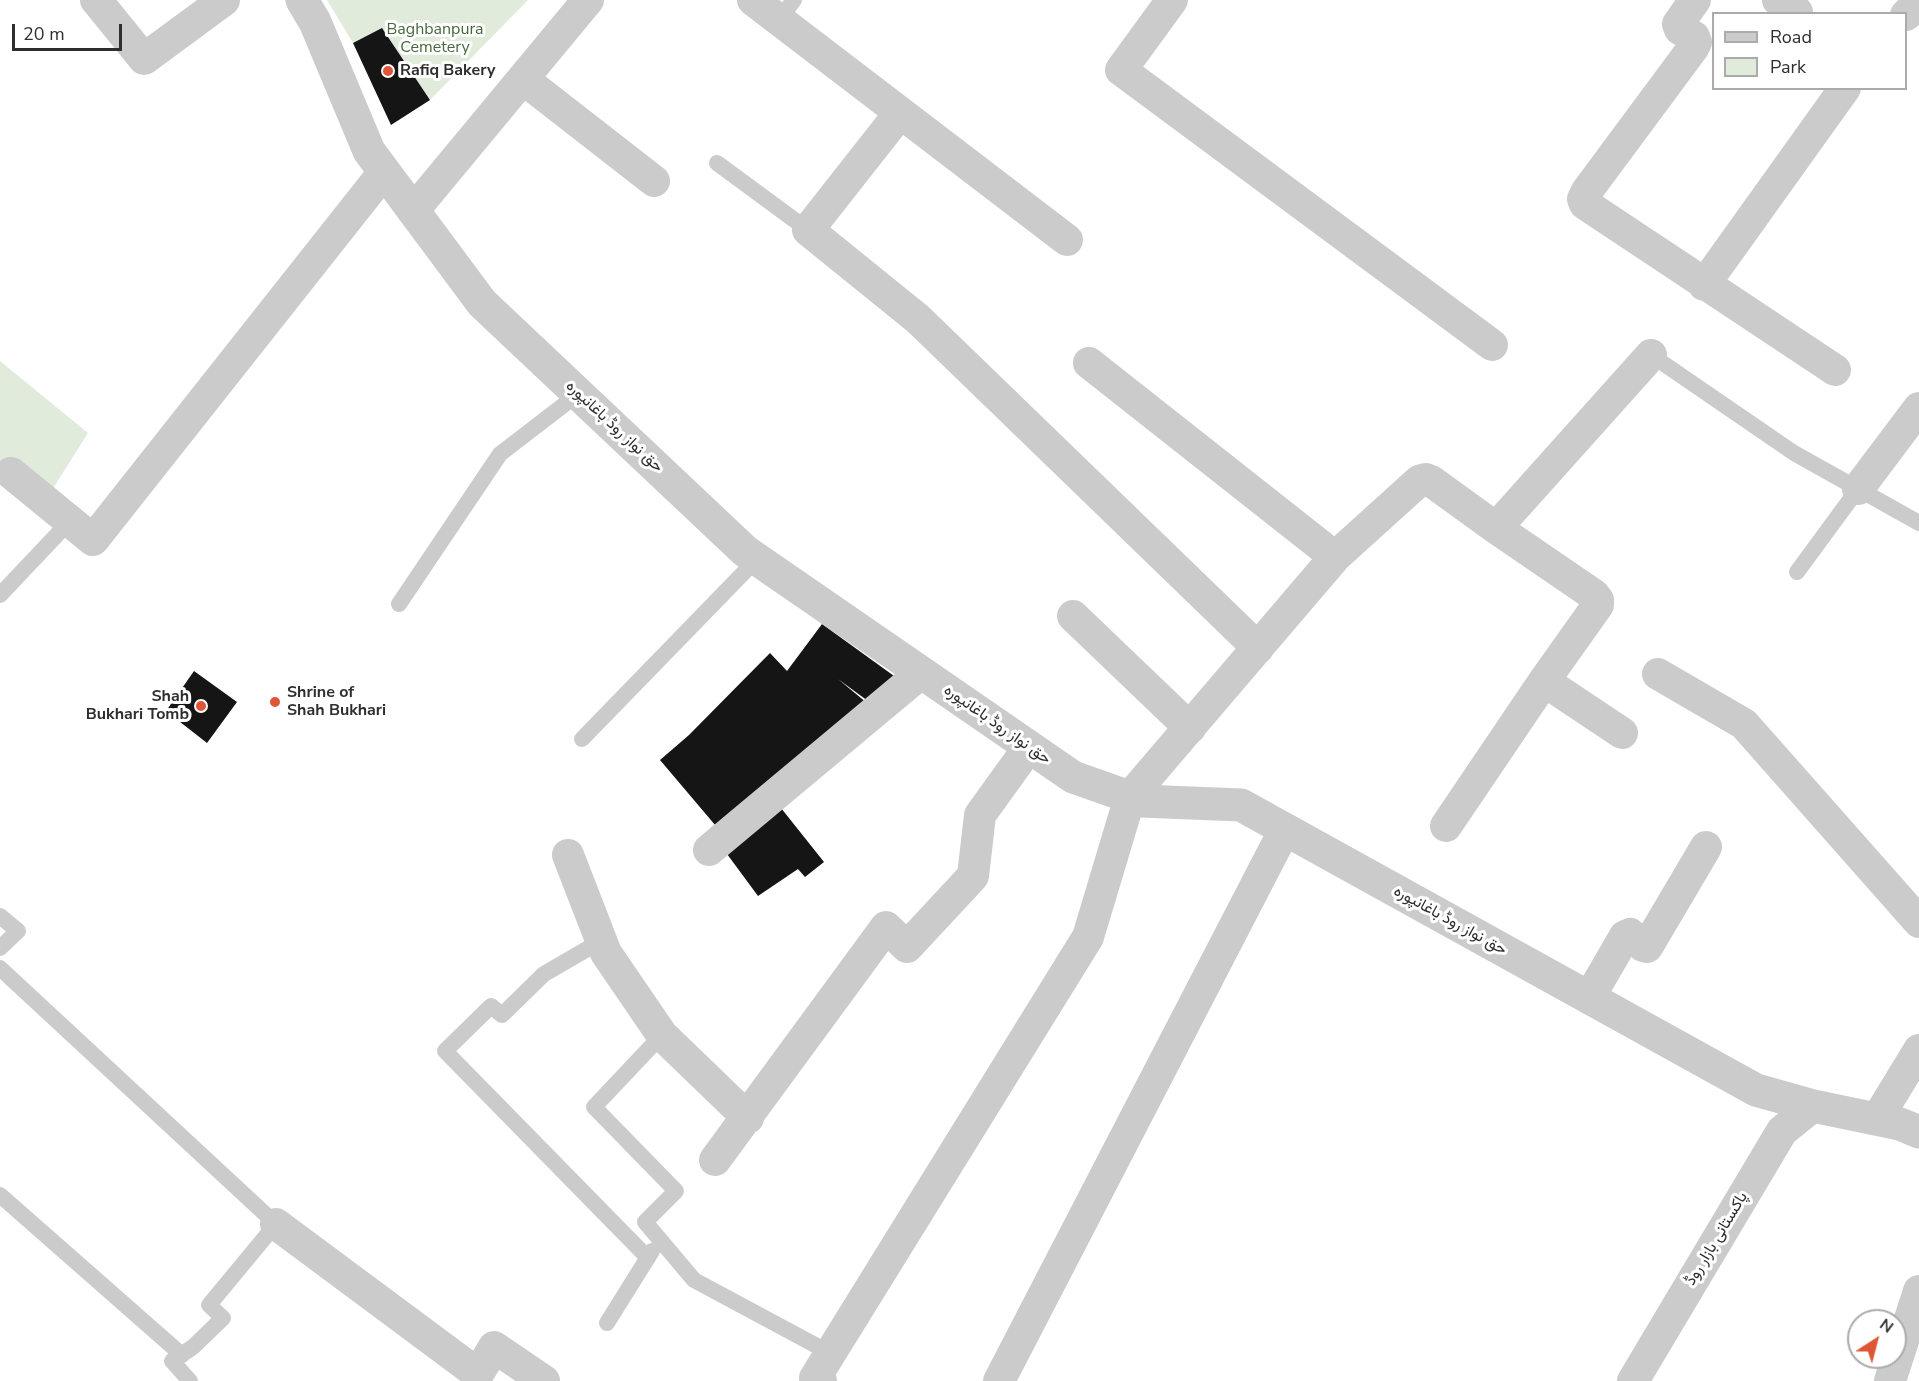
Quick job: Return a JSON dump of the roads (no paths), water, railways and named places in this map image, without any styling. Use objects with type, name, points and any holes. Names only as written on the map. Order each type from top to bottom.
[{"type":"street","points":[[96,0],[144,59],[212,3]]},
{"type":"street","name":"حق نواز روڈ باغانپورہ","points":[[302,0],[315,22],[369,151],[482,303],[745,551],[1073,777],[1141,801],[1241,805],[1756,1090],[1814,1107],[1900,1124],[1919,1132]]},
{"type":"street","points":[[413,212],[588,0]]},
{"type":"street","points":[[753,0],[786,10],[900,113],[1067,240]]},
{"type":"street","points":[[1172,0],[1121,70],[1492,345]]},
{"type":"street","points":[[1695,0],[1678,24],[1680,29],[1694,37],[1696,42],[1693,48],[1582,199],[1585,204],[1704,285],[1835,370]]},
{"type":"street","points":[[1907,13],[1919,2]]},
{"type":"street","points":[[523,79],[654,181]]},
{"type":"street","points":[[1704,285],[1844,90]]},
{"type":"street","points":[[900,113],[808,230],[918,319],[1258,648]]},
{"type":"street","points":[[11,473],[93,540],[384,172]]},
{"type":"street","points":[[1496,528],[1651,355]]},
{"type":"street","points":[[1089,363],[1335,557]]},
{"type":"street","points":[[1858,489],[1919,408]]},
{"type":"street","points":[[825,1367],[1088,937],[1131,797],[1335,557],[1419,481],[1426,479],[1598,600],[1598,605],[1446,826]]},
{"type":"street","points":[[1073,616],[1190,728]]},
{"type":"street","points":[[709,850],[921,673]]},
{"type":"street","points":[[1658,674],[1744,724],[1919,922]]},
{"type":"street","points":[[1544,681],[1622,733]]},
{"type":"street","points":[[716,1160],[886,927],[907,947],[973,876],[980,815],[1029,747]]},
{"type":"street","points":[[999,1381],[1285,829]]},
{"type":"street","points":[[1589,998],[1625,936],[1630,934],[1643,946],[1647,946],[1706,847]]},
{"type":"street","points":[[568,855],[606,953],[662,1035],[748,1118]]},
{"type":"street","points":[[1877,1119],[1919,1050]]},
{"type":"street","name":"پاکستانی بازار روڈ","points":[[1633,1381],[1782,1131],[1814,1107]]},
{"type":"street","points":[[276,1224],[478,1374],[494,1347],[544,1381]]},
{"type":"street","points":[[1890,1381],[1919,1291]]},
{"type":"lane","points":[[717,163],[808,230]]},
{"type":"lane","points":[[1651,355],[1794,453],[1919,523]]},
{"type":"lane","points":[[399,604],[500,454],[578,394]]},
{"type":"lane","points":[[1797,572],[1858,489]]},
{"type":"lane","points":[[0,595],[70,521]]},
{"type":"lane","points":[[582,739],[757,559]]},
{"type":"lane","points":[[0,916],[18,931],[0,948]]},
{"type":"lane","points":[[601,941],[544,974],[502,1015],[491,1006],[445,1051],[648,1258]]},
{"type":"lane","points":[[0,968],[276,1224],[209,1305],[223,1318],[172,1361],[190,1381]]},
{"type":"lane","points":[[662,1035],[594,1107],[676,1191],[645,1222],[694,1280],[825,1367]]},
{"type":"lane","points":[[0,1195],[182,1354]]},
{"type":"lane","points":[[607,1323],[659,1240]]},
{"type":"place","name":"Rafiq Bakery","points":[[388,71]]},
{"type":"place","name":"Shrine of Shah Bukhari","points":[[275,702]]},
{"type":"place","name":"Shah Bukhari Tomb","points":[[201,706]]},
{"type":"park label","name":"Baghbanpura Cemetery","points":[[435,39]]}]
